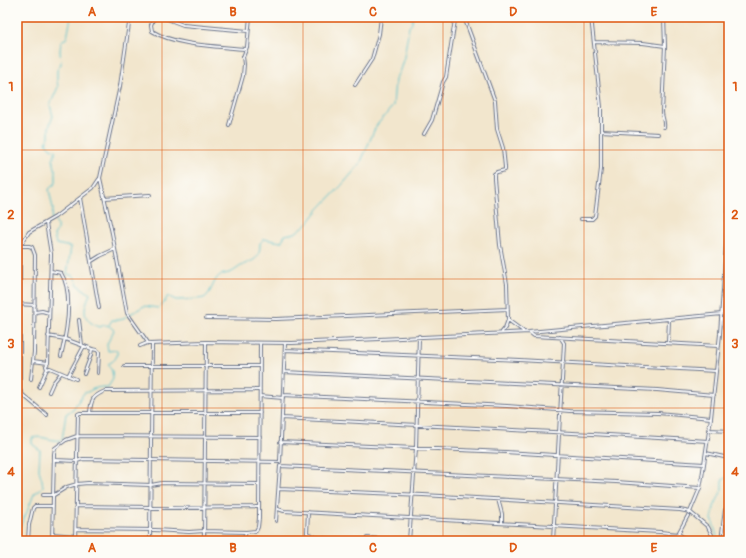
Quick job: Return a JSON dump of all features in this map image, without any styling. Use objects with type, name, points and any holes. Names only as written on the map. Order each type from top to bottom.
[{"type":"street","points":[[47,415],[29,401],[21,392],[18,304],[20,246],[29,232],[50,221],[93,188],[100,178],[120,86],[130,17]]},
{"type":"street","points":[[154,17],[151,25],[152,31],[166,38],[203,44],[247,47]]},
{"type":"street","points":[[162,17],[183,25],[248,31]]},
{"type":"street","points":[[229,125],[243,76],[243,57],[247,47],[250,17]]},
{"type":"street","points":[[355,85],[372,59],[380,34],[380,17]]},
{"type":"street","points":[[424,134],[432,120],[443,82],[446,77],[455,20],[457,17]]},
{"type":"street","points":[[464,17],[495,101],[497,129],[503,148],[506,167],[503,172],[497,172],[494,174],[500,245],[508,309],[508,320],[501,333]]},
{"type":"street","points":[[581,219],[592,219],[595,216],[601,169],[601,108],[591,17]]},
{"type":"street","points":[[664,17],[665,46],[662,112],[662,117],[665,122],[664,127]]},
{"type":"street","points":[[594,42],[643,43],[665,46]]},
{"type":"street","points":[[601,131],[658,134]]},
{"type":"street","points":[[100,178],[127,313],[147,343]]},
{"type":"street","points":[[104,198],[150,195]]},
{"type":"street","points":[[80,198],[99,308]]},
{"type":"street","points":[[674,541],[690,512],[700,488],[710,430],[722,314],[729,202]]},
{"type":"street","points":[[39,387],[48,363],[51,254],[46,223]]},
{"type":"street","points":[[17,246],[32,247],[35,255],[35,312],[31,379]]},
{"type":"street","points":[[92,261],[115,249]]},
{"type":"street","points":[[51,271],[61,273],[67,292],[67,327],[61,356]]},
{"type":"street","points":[[18,304],[35,305]]},
{"type":"street","points":[[206,318],[276,319],[508,309]]},
{"type":"street","points":[[35,312],[42,311],[50,313]]},
{"type":"street","points":[[140,346],[147,343],[285,343],[529,332],[722,314]]},
{"type":"street","points":[[68,376],[83,345],[79,320]]},
{"type":"street","points":[[508,320],[525,332]]},
{"type":"street","points":[[668,343],[670,320]]},
{"type":"street","points":[[529,332],[534,336],[719,346]]},
{"type":"street","points":[[48,336],[65,339],[100,352],[98,373]]},
{"type":"street","points":[[367,538],[410,541],[410,518],[416,448],[416,402],[419,336]]},
{"type":"street","points":[[560,337],[564,343]]},
{"type":"street","points":[[553,541],[564,343],[568,338]]},
{"type":"street","points":[[204,541],[206,342]]},
{"type":"street","points":[[76,529],[189,532],[256,531],[258,527],[260,437],[260,342]]},
{"type":"street","points":[[276,521],[278,509],[285,343]]},
{"type":"street","points":[[150,541],[152,344]]},
{"type":"street","points":[[84,374],[92,349]]},
{"type":"street","points":[[285,350],[563,362],[716,371]]},
{"type":"street","points":[[33,361],[48,363]]},
{"type":"street","points":[[124,366],[260,366]]},
{"type":"street","points":[[47,369],[50,368],[76,379]]},
{"type":"street","points":[[284,372],[714,394]]},
{"type":"street","points":[[49,392],[61,373]]},
{"type":"street","points":[[90,413],[93,398],[105,390],[260,390]]},
{"type":"street","points":[[260,396],[658,413],[711,418]]},
{"type":"street","points":[[75,541],[78,414],[260,413]]},
{"type":"street","points":[[282,418],[708,441]]},
{"type":"street","points":[[710,430],[729,431]]},
{"type":"street","points":[[52,541],[55,448],[66,440],[77,436],[260,437]]},
{"type":"street","points":[[280,442],[704,464]]},
{"type":"street","points":[[706,452],[724,457]]},
{"type":"street","points":[[55,460],[77,462],[83,459],[280,462]]},
{"type":"street","points":[[280,466],[616,482],[700,488]]},
{"type":"street","points":[[43,495],[54,495],[67,487],[88,483],[151,485],[162,483],[259,484]]},
{"type":"street","points":[[279,485],[286,490]]},
{"type":"street","points":[[279,489],[498,499],[680,510],[690,512],[708,527],[712,535]]},
{"type":"street","points":[[498,499],[502,514],[502,523]]},
{"type":"street","points":[[28,541],[29,525],[35,506],[53,506]]},
{"type":"street","points":[[76,506],[151,508],[258,507]]},
{"type":"street","points":[[721,541],[725,510],[726,507],[729,507]]},
{"type":"street","points":[[278,509],[678,534],[688,541]]},
{"type":"street","points":[[308,512],[307,533],[318,538],[327,539]]},
{"type":"street","points":[[243,541],[246,532]]},
{"type":"street","points":[[52,534],[76,536]]},
{"type":"waterway","points":[[17,532],[34,494],[43,487],[39,470],[40,450],[32,444],[32,438],[40,437],[62,440],[66,414],[73,409],[84,393],[93,389],[108,387],[113,379],[112,371],[108,364],[112,362],[117,355],[117,350],[108,351],[107,344],[114,330],[104,325],[100,327],[89,321],[85,314],[85,309],[90,294],[78,285],[74,276],[67,274],[71,247],[56,244],[54,235],[57,231],[57,226],[56,222],[52,219],[53,209],[49,189],[56,183],[56,172],[53,160],[56,150],[50,148],[46,142],[49,137],[49,127],[53,116],[50,105],[58,87],[57,70],[61,64],[61,41],[67,38],[71,17]]},
{"type":"waterway","points":[[109,325],[112,320],[120,320],[144,306],[158,308],[164,303],[168,296],[176,300],[204,298],[207,296],[220,275],[231,272],[256,258],[259,253],[260,243],[264,239],[281,242],[285,235],[295,233],[308,223],[360,164],[376,126],[393,106],[395,80],[404,57],[409,27],[412,23],[413,17]]},
{"type":"waterway","points":[[716,541],[717,537],[712,519],[714,507],[722,490],[722,480],[729,476]]}]
